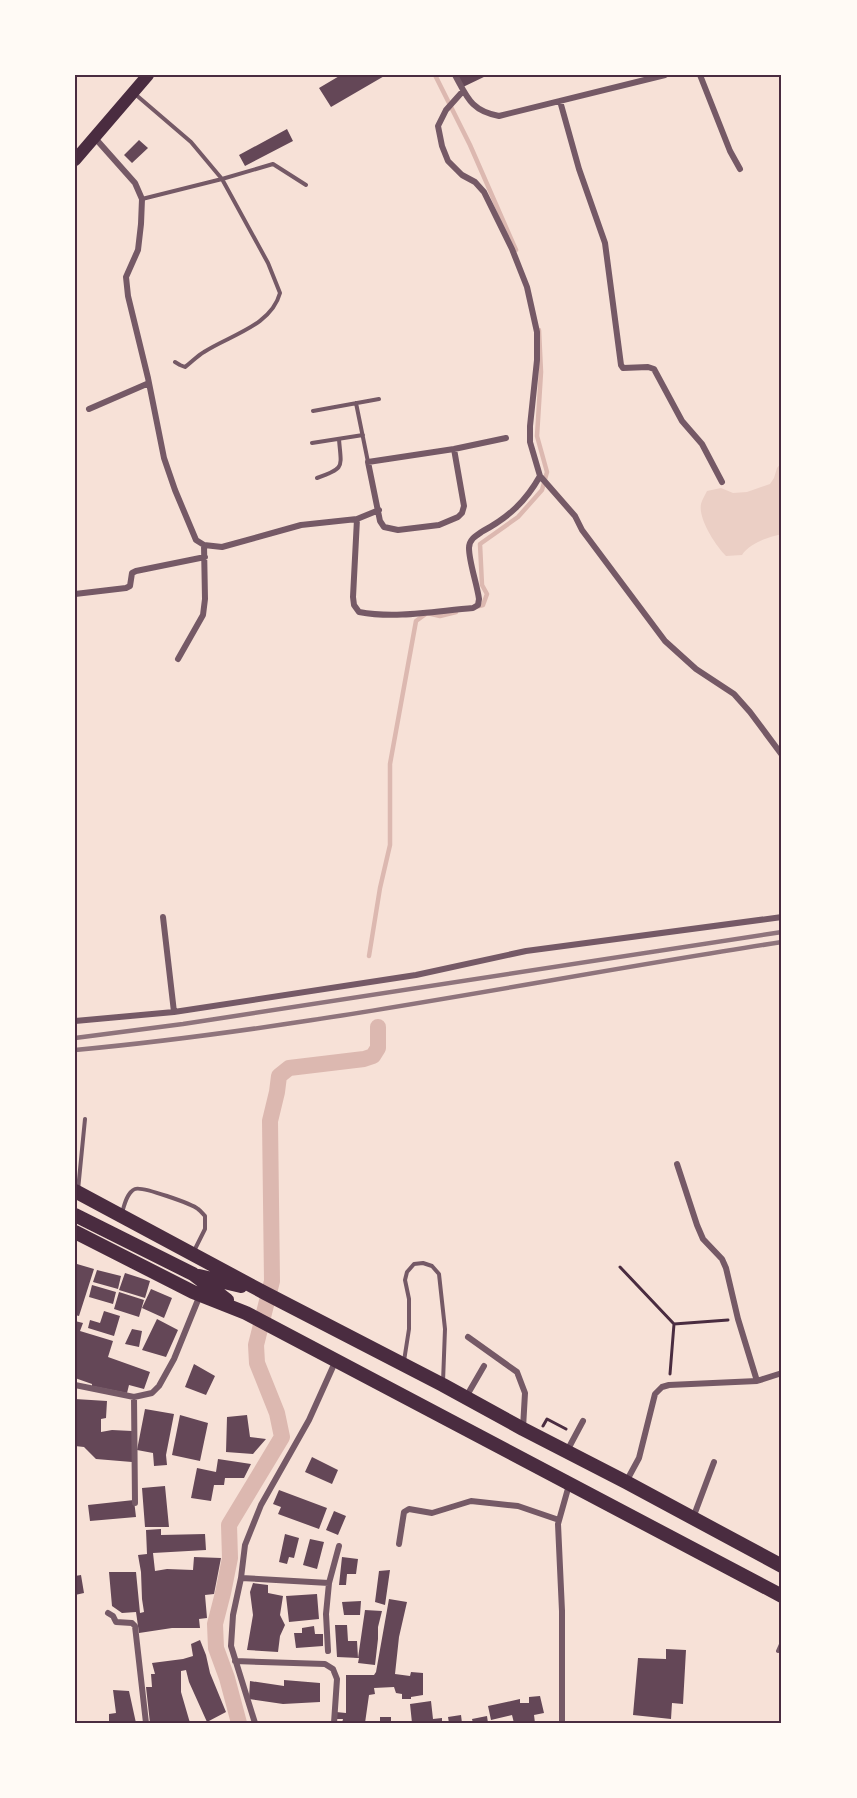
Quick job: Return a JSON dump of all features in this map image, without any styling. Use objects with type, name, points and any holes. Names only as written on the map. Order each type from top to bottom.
[{"type":"highway","points":[[77,1192],[780,1565],[767,1588]]},
{"type":"highway","points":[[75,1215],[193,1274],[249,1315]]},
{"type":"highway","points":[[75,1232],[200,1294],[249,1315],[782,1596]]},
{"type":"highway","points":[[193,1274],[263,1292]]},
{"type":"main road","points":[[75,160],[148,75]]},
{"type":"street","points":[[455,75],[473,106],[486,114],[499,116],[665,75]]},
{"type":"street","points":[[700,75],[730,151],[740,169]]},
{"type":"street","points":[[464,90],[446,110],[438,126],[448,161],[484,192],[512,249],[527,287],[537,332],[530,442],[541,478],[575,516],[582,530],[665,642],[696,669],[734,694],[782,755]]},
{"type":"street","points":[[560,101],[579,170],[605,243],[621,365],[623,368],[648,367],[654,369],[682,421],[702,444],[722,482]]},
{"type":"street","points":[[94,137],[135,183],[142,199],[138,250],[126,277],[128,296],[164,458],[174,490],[196,540],[204,545],[222,547],[301,525],[357,519],[379,510]]},
{"type":"street","points":[[88,409],[149,383]]},
{"type":"street","points":[[454,449],[464,506],[462,513],[439,525],[398,530],[384,527],[380,521],[368,462],[454,449],[506,438]]},
{"type":"street","points":[[357,519],[353,597],[354,605],[359,612],[395,614],[473,608],[478,605],[479,599],[470,555],[470,542],[516,508],[541,478]]},
{"type":"street","points":[[178,659],[203,615],[206,599],[204,545]]},
{"type":"street","points":[[75,594],[126,588],[131,583],[132,573],[136,571],[205,557]]},
{"type":"street","points":[[163,917],[174,1012]]},
{"type":"street","points":[[75,1021],[174,1012],[416,975],[526,951],[782,917]]},
{"type":"street","points":[[677,1164],[703,1239],[722,1259],[726,1268],[738,1319],[757,1381]]},
{"type":"street","points":[[75,1385],[134,1397],[152,1393],[159,1386],[174,1359],[200,1294]]},
{"type":"street","points":[[468,1337],[517,1372],[525,1393],[523,1429]]},
{"type":"street","points":[[255,1723],[231,1646],[233,1615],[245,1545],[261,1505],[309,1420],[336,1360]]},
{"type":"street","points":[[466,1398],[484,1366]]},
{"type":"street","points":[[626,1482],[639,1458],[655,1394],[662,1387],[757,1381],[782,1373]]},
{"type":"street","points":[[134,1397],[135,1503]]},
{"type":"street","points":[[567,1451],[583,1421]]},
{"type":"street","points":[[693,1518],[714,1462]]},
{"type":"street","points":[[562,1723],[559,1520],[570,1484]]},
{"type":"street","points":[[399,1544],[404,1512],[409,1509],[432,1513],[471,1501],[518,1506],[559,1520]]},
{"type":"street","points":[[328,1651],[326,1614],[329,1583],[339,1546]]},
{"type":"street","points":[[241,1578],[329,1583]]},
{"type":"street","points":[[108,1613],[116,1622],[132,1623],[135,1626],[146,1723]]},
{"type":"street","points":[[235,1661],[325,1664],[333,1669],[337,1679],[334,1723]]},
{"type":"lane","points":[[133,92],[191,142],[222,179],[268,263],[280,293],[269,313],[251,327],[202,352],[185,367],[175,362]]},
{"type":"lane","points":[[142,199],[273,164],[306,185]]},
{"type":"lane","points":[[314,411],[379,399]]},
{"type":"lane","points":[[356,403],[368,462]]},
{"type":"lane","points":[[312,444],[363,435]]},
{"type":"lane","points":[[317,478],[339,469],[341,464],[339,439]]},
{"type":"lane","points":[[77,1192],[85,1119]]},
{"type":"lane","points":[[122,1215],[132,1190],[137,1188],[147,1189],[198,1209],[205,1216],[205,1229],[192,1254]]},
{"type":"lane","points":[[403,1365],[409,1329],[409,1299],[405,1280],[407,1272],[414,1264],[423,1263],[432,1266],[439,1274],[446,1329],[442,1385]]},
{"type":"lane","points":[[778,1651],[782,1642]]},
{"type":"path","points":[[620,1267],[674,1324],[669,1385]]},
{"type":"path","points":[[674,1324],[738,1319]]},
{"type":"shaded area","points":[[782,462],[782,534],[754,544],[742,555],[726,556],[717,546],[702,517],[701,504],[707,491],[721,488],[733,493],[747,492],[770,484]]},
{"type":"building","points":[[341,75],[386,75],[331,107],[319,88]]},
{"type":"building","points":[[457,75],[488,75],[463,87]]},
{"type":"building","points":[[287,129],[293,141],[245,166],[239,155]]},
{"type":"building","points":[[139,140],[148,148],[132,163],[124,155]]},
{"type":"building","points":[[77,1264],[94,1269],[79,1316],[75,1315],[75,1268]]},
{"type":"building","points":[[97,1270],[121,1276],[118,1289],[93,1282]]},
{"type":"building","points":[[125,1273],[150,1281],[145,1298],[119,1290]]},
{"type":"building","points":[[92,1285],[116,1292],[113,1304],[89,1297]]},
{"type":"building","points":[[151,1289],[172,1298],[164,1318],[142,1308]]},
{"type":"building","points":[[119,1292],[144,1300],[139,1317],[114,1309]]},
{"type":"building","points":[[104,1311],[120,1316],[114,1336],[88,1328],[90,1320],[100,1323]]},
{"type":"building","points":[[157,1319],[178,1330],[166,1357],[142,1350]]},
{"type":"building","points":[[75,1321],[83,1323],[80,1331],[113,1341],[108,1357],[150,1372],[144,1389],[129,1385],[127,1393],[92,1386],[92,1384],[75,1378]]},
{"type":"building","points":[[132,1329],[142,1331],[139,1347],[125,1344]]},
{"type":"building","points":[[194,1364],[215,1376],[206,1395],[185,1387]]},
{"type":"building","points":[[75,1399],[107,1401],[106,1418],[101,1419],[101,1432],[132,1431],[132,1462],[96,1459],[84,1447],[75,1446]]},
{"type":"building","points":[[145,1409],[174,1414],[166,1455],[167,1465],[154,1466],[153,1453],[137,1450]]},
{"type":"building","points":[[180,1415],[208,1423],[200,1461],[172,1455]]},
{"type":"building","points":[[247,1415],[250,1437],[266,1439],[253,1454],[226,1452],[227,1417]]},
{"type":"building","points":[[312,1457],[338,1470],[332,1484],[305,1472]]},
{"type":"building","points":[[218,1459],[251,1464],[244,1478],[225,1478],[224,1485],[214,1485],[211,1501],[191,1498],[197,1468],[216,1472]]},
{"type":"building","points":[[165,1486],[169,1527],[145,1527],[142,1488]]},
{"type":"building","points":[[279,1490],[327,1508],[319,1529],[278,1514],[281,1507],[273,1504]]},
{"type":"building","points":[[134,1500],[136,1517],[90,1521],[88,1505]]},
{"type":"building","points":[[334,1511],[346,1516],[338,1535],[326,1530]]},
{"type":"building","points":[[161,1529],[161,1535],[205,1534],[206,1550],[153,1553],[155,1571],[193,1570],[194,1557],[221,1558],[214,1594],[205,1595],[207,1618],[199,1619],[200,1628],[172,1628],[139,1633],[136,1612],[122,1613],[112,1606],[109,1572],[136,1572],[140,1613],[144,1612],[138,1555],[147,1554],[146,1530]]},
{"type":"building","points":[[285,1534],[299,1538],[294,1558],[289,1557],[287,1564],[279,1562]]},
{"type":"building","points":[[310,1539],[324,1542],[317,1569],[303,1565]]},
{"type":"building","points":[[342,1557],[358,1559],[356,1574],[347,1574],[346,1585],[339,1585]]},
{"type":"building","points":[[390,1570],[385,1605],[375,1602],[379,1571]]},
{"type":"building","points":[[81,1575],[84,1593],[75,1595],[75,1576]]},
{"type":"building","points":[[253,1583],[268,1585],[268,1593],[283,1596],[280,1615],[285,1625],[280,1636],[278,1652],[247,1650],[253,1615],[250,1592]]},
{"type":"building","points":[[317,1594],[319,1619],[289,1622],[286,1596]]},
{"type":"building","points":[[389,1599],[407,1602],[399,1637],[395,1674],[410,1676],[411,1672],[423,1673],[423,1695],[402,1699],[402,1694],[396,1693],[394,1687],[374,1688],[375,1694],[369,1695],[365,1723],[342,1723],[343,1719],[336,1719],[336,1712],[346,1713],[346,1675],[374,1675],[376,1672]]},
{"type":"building","points":[[361,1601],[360,1615],[344,1615],[342,1602]]},
{"type":"building","points":[[365,1610],[382,1611],[378,1627],[375,1665],[358,1663]]},
{"type":"building","points":[[335,1625],[347,1625],[348,1641],[357,1641],[358,1658],[337,1657]]},
{"type":"building","points":[[314,1626],[315,1634],[323,1634],[323,1646],[296,1648],[294,1633],[302,1633],[302,1628]]},
{"type":"building","points":[[200,1640],[210,1673],[226,1712],[207,1722],[186,1670],[181,1671],[181,1692],[190,1723],[150,1723],[146,1687],[152,1687],[151,1674],[155,1674],[152,1663],[193,1656],[191,1644]]},
{"type":"building","points":[[666,1649],[686,1650],[683,1704],[672,1703],[671,1719],[633,1715],[638,1658],[666,1659]]},
{"type":"building","points":[[284,1680],[320,1683],[320,1702],[283,1704],[249,1699],[250,1681],[284,1686]]},
{"type":"building","points":[[113,1690],[129,1691],[136,1723],[109,1723],[109,1714],[116,1713]]},
{"type":"building","points":[[540,1696],[544,1713],[534,1715],[535,1723],[514,1723],[512,1715],[491,1720],[488,1706],[520,1699],[520,1703],[529,1703],[529,1697]]},
{"type":"building","points":[[431,1701],[433,1719],[442,1718],[442,1723],[412,1723],[410,1704]]},
{"type":"building","points":[[461,1715],[462,1723],[449,1723],[448,1717]]},
{"type":"building","points":[[487,1716],[488,1723],[473,1723],[472,1719]]},
{"type":"building","points":[[380,1717],[391,1717],[391,1723],[380,1723]]},
{"type":"waterway","points":[[435,75],[470,145],[516,250]]},
{"type":"waterway","points":[[475,607],[483,605],[487,594],[482,585],[480,544],[518,517],[542,490],[547,472],[537,436],[541,372],[539,330]]},
{"type":"waterway","points":[[369,956],[380,888],[390,845],[390,764],[416,621],[427,613],[440,616],[456,612]]},
{"type":"waterway","points":[[239,1723],[216,1648],[215,1624],[230,1558],[229,1525],[282,1437],[277,1413],[257,1363],[256,1345],[272,1281],[270,1121],[279,1076],[289,1068],[373,1056],[378,1048],[378,1027]]},
{"type":"railway","points":[[75,1038],[183,1024],[782,932]]},
{"type":"railway","points":[[75,1050],[164,1041],[341,1016],[782,942]]}]
